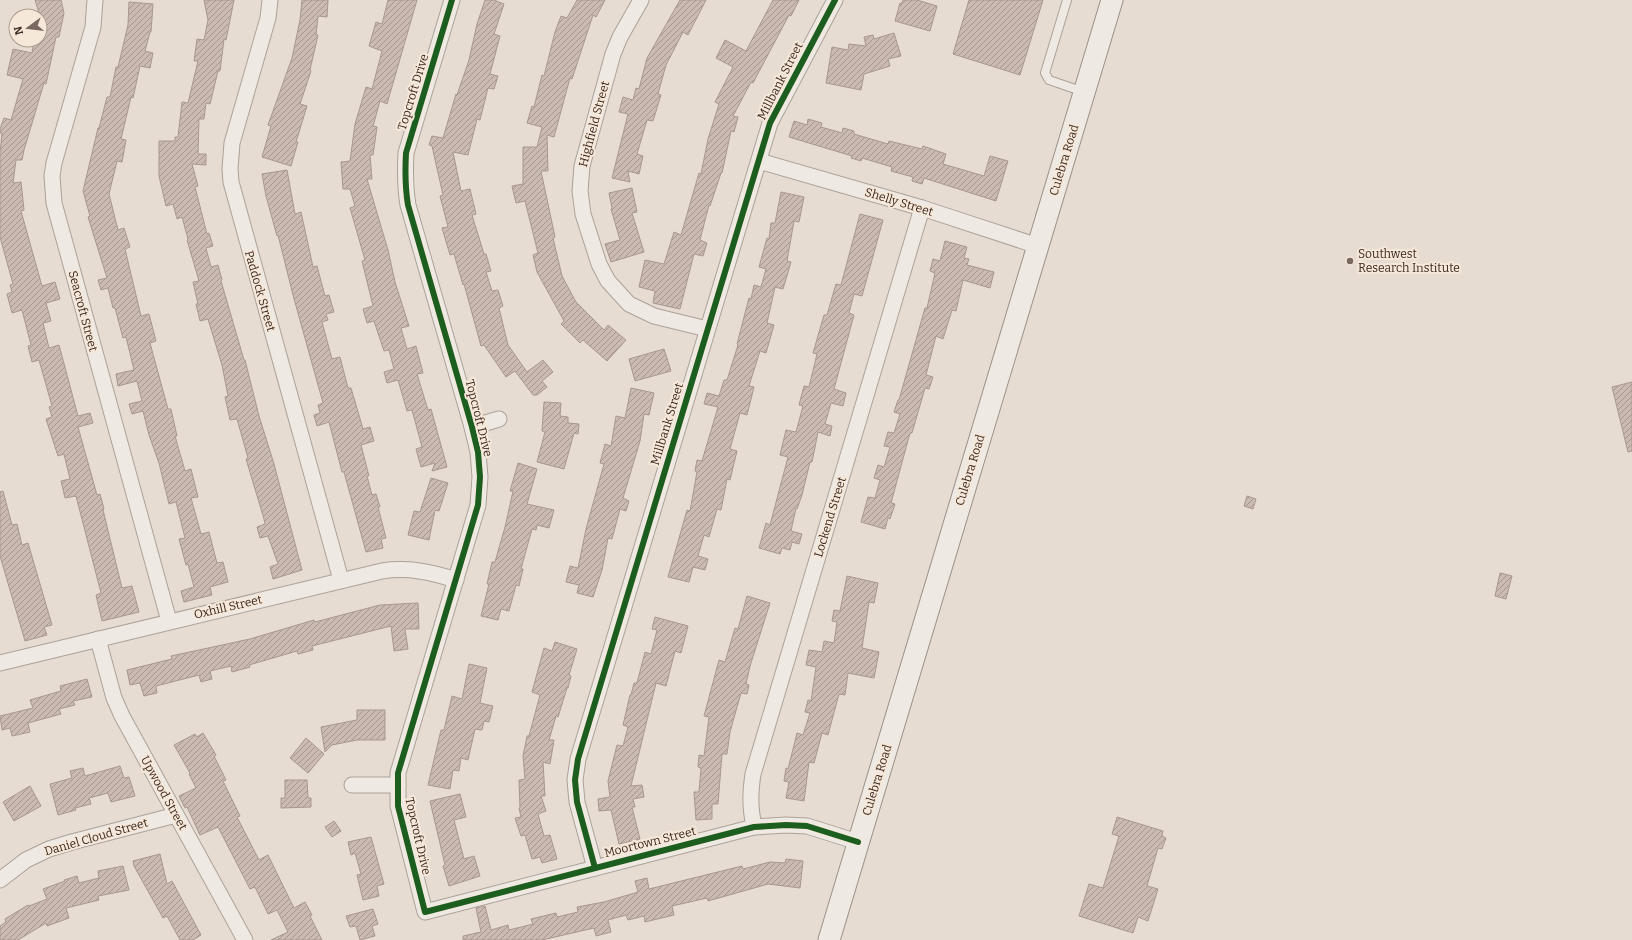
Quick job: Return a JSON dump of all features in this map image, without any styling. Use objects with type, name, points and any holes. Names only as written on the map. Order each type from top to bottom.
[{"type":"main road","name":"Culebra Road","points":[[829,940],[1112,0]]},
{"type":"street","name":"Seacroft Street","points":[[95,0],[93,27],[54,163],[52,176],[54,202],[169,621]]},
{"type":"street","name":"Paddock Street","points":[[270,0],[268,18],[232,143],[230,169],[231,182],[341,580]]},
{"type":"street","name":"Topcroft Drive","points":[[425,912],[398,806],[398,773],[478,505],[480,477],[478,452],[472,428],[408,205],[405,178],[406,153],[452,0]]},
{"type":"street","name":"Highfield Street","points":[[641,0],[620,37],[613,54],[582,166],[580,191],[583,214],[599,264],[608,280],[629,304],[654,316],[707,329]]},
{"type":"street","name":"Millbank Street","points":[[595,868],[577,802],[575,780],[578,759],[707,329],[774,113],[836,0]]},
{"type":"street","name":"Shelly Street","points":[[759,161],[922,208],[1038,246]]},
{"type":"street","name":"Lockend Street","points":[[754,827],[750,808],[753,774],[922,208]]},
{"type":"street","name":"Topcroft Drive","points":[[472,428],[499,419]]},
{"type":"street","name":"Oxhill Street","points":[[0,663],[169,621],[382,571],[410,569],[435,573],[456,580]]},
{"type":"street","name":"Upwood Street","points":[[98,639],[114,698],[122,716],[245,940]]},
{"type":"street","name":"Topcroft Drive","points":[[352,785],[398,785]]},
{"type":"street","name":"Daniel Cloud Street","points":[[0,880],[26,860],[48,849],[176,816]]},
{"type":"street","name":"Moortown Street","points":[[425,912],[754,827],[786,825],[807,826],[858,842]]},
{"type":"lane","points":[[1067,0],[1045,73],[1049,80],[1084,92]]},
{"type":"building","points":[[35,0],[61,0],[64,13],[59,37],[56,37],[46,84],[44,83],[22,160],[16,160],[13,183],[21,182],[24,210],[21,211],[42,286],[55,282],[60,299],[46,303],[51,321],[43,323],[49,348],[59,345],[78,416],[90,413],[93,423],[78,427],[97,495],[100,494],[122,588],[132,586],[139,612],[102,621],[96,595],[101,593],[76,496],[65,498],[61,481],[70,479],[64,454],[58,456],[46,419],[52,417],[49,407],[52,406],[39,360],[32,362],[28,346],[31,345],[22,310],[12,313],[7,294],[12,292],[10,285],[13,284],[0,237],[0,153],[2,133],[0,133],[0,129],[4,118],[11,120],[23,79],[7,75],[13,49],[32,53],[33,48],[48,48],[48,8],[38,8]]},
{"type":"building","points":[[204,0],[234,0],[226,40],[224,39],[220,71],[218,71],[210,104],[206,103],[204,119],[199,119],[198,154],[206,154],[206,165],[192,164],[198,186],[195,187],[207,234],[209,233],[213,246],[206,248],[211,267],[218,265],[221,281],[245,360],[302,570],[273,579],[270,567],[278,564],[268,536],[260,538],[257,527],[265,524],[264,519],[246,459],[248,458],[237,419],[230,420],[225,397],[228,396],[222,365],[208,319],[200,321],[193,282],[199,281],[182,217],[177,219],[173,204],[166,206],[159,176],[159,141],[175,141],[175,137],[178,137],[182,102],[188,103],[198,61],[194,61],[197,39],[204,40],[208,20]]},
{"type":"building","points":[[302,0],[328,0],[327,17],[318,16],[316,35],[318,35],[311,71],[300,104],[307,106],[296,142],[298,142],[291,166],[262,157],[271,126],[268,125],[292,58],[300,20]]},
{"type":"building","points":[[388,0],[417,0],[387,104],[380,101],[373,126],[377,127],[373,155],[370,155],[372,179],[367,179],[388,250],[395,282],[409,326],[401,328],[407,349],[416,346],[423,373],[417,374],[428,410],[431,409],[447,467],[432,471],[435,463],[421,467],[416,449],[422,447],[412,410],[407,411],[398,380],[387,383],[384,372],[394,369],[389,350],[384,351],[374,321],[367,323],[363,309],[373,306],[362,261],[365,260],[350,208],[355,206],[350,189],[343,189],[341,162],[350,161],[355,124],[366,87],[372,89],[382,51],[369,46],[376,22],[382,24]]},
{"type":"building","points":[[485,0],[494,0],[504,4],[494,34],[500,36],[490,74],[498,76],[494,89],[488,88],[480,120],[477,119],[468,155],[453,152],[461,191],[470,189],[476,214],[472,215],[491,271],[486,272],[492,291],[498,290],[503,306],[499,308],[508,345],[527,372],[543,360],[553,372],[542,381],[547,387],[537,395],[533,395],[515,371],[506,377],[484,345],[481,346],[464,284],[463,285],[454,254],[450,255],[442,228],[448,227],[440,196],[443,195],[432,146],[429,145],[432,136],[443,138],[456,94],[457,95],[469,60],[477,24]]},
{"type":"building","points":[[577,0],[605,0],[596,17],[593,15],[572,79],[570,78],[554,137],[547,135],[548,171],[541,171],[555,237],[553,238],[562,276],[576,302],[604,330],[608,325],[626,340],[607,361],[583,340],[580,343],[561,324],[564,321],[537,272],[533,255],[538,253],[525,201],[516,203],[512,186],[523,184],[523,147],[537,147],[542,127],[527,123],[532,106],[534,107],[542,75],[544,76],[555,32],[561,16],[567,18]]},
{"type":"building","points":[[680,0],[706,0],[688,35],[683,32],[666,65],[658,94],[661,95],[653,121],[647,120],[637,154],[643,156],[639,174],[628,171],[630,182],[612,178],[628,114],[619,112],[623,97],[633,100],[636,88],[639,89],[647,58]]},
{"type":"building","points":[[773,0],[799,0],[791,16],[789,15],[753,83],[751,82],[733,116],[738,117],[734,132],[731,131],[722,173],[710,206],[709,205],[700,240],[707,243],[703,256],[694,254],[680,309],[653,303],[655,291],[639,287],[645,260],[664,264],[674,232],[681,235],[699,173],[701,174],[708,139],[719,104],[715,102],[733,67],[716,58],[725,40],[746,51]]},
{"type":"building","points":[[903,0],[917,0],[937,6],[930,31],[895,21],[900,3],[901,4]]},
{"type":"building","points":[[969,0],[1043,0],[1020,75],[953,54]]},
{"type":"building","points":[[129,2],[153,4],[151,32],[145,51],[153,53],[150,68],[140,66],[133,98],[131,97],[121,139],[126,140],[122,162],[117,161],[109,194],[118,230],[124,228],[130,247],[125,249],[141,316],[149,314],[156,341],[150,343],[168,409],[171,409],[177,436],[175,436],[185,471],[191,469],[198,497],[191,498],[201,534],[209,532],[217,563],[223,562],[228,582],[210,587],[212,595],[184,602],[181,591],[194,587],[179,539],[185,538],[176,502],[169,504],[159,463],[149,435],[143,411],[132,414],[129,404],[142,401],[137,381],[118,386],[116,374],[134,370],[126,337],[123,338],[108,288],[101,290],[98,280],[107,278],[88,217],[90,216],[83,191],[98,128],[107,97],[110,97],[116,67],[118,67],[128,25]]},
{"type":"building","points":[[894,33],[901,56],[888,59],[890,66],[864,74],[861,90],[826,83],[832,47],[848,50],[849,44],[866,46],[864,37],[873,35],[874,39]]},
{"type":"building","points":[[808,119],[822,123],[821,127],[842,133],[843,128],[854,131],[854,134],[888,144],[889,141],[922,149],[923,146],[946,154],[943,164],[984,176],[990,156],[1008,161],[996,201],[924,178],[922,184],[912,181],[913,177],[891,171],[892,167],[862,158],[861,161],[851,158],[852,156],[789,137],[794,121],[807,125]]},
{"type":"building","points":[[287,170],[295,214],[301,212],[313,267],[317,266],[325,296],[329,295],[334,312],[326,314],[328,320],[322,322],[332,359],[340,357],[348,388],[351,388],[363,429],[370,427],[374,441],[361,445],[372,495],[376,494],[386,538],[381,539],[383,548],[366,552],[329,422],[317,426],[314,415],[320,413],[318,405],[323,403],[278,235],[277,236],[266,196],[262,174]]},
{"type":"building","points":[[632,188],[637,212],[632,213],[644,252],[611,262],[605,244],[620,240],[611,209],[609,193]]},
{"type":"building","points":[[781,192],[804,197],[799,222],[794,221],[787,261],[791,262],[783,289],[775,287],[767,323],[774,325],[766,353],[760,351],[749,386],[754,387],[747,415],[740,413],[730,449],[737,451],[730,480],[727,479],[721,510],[717,509],[709,537],[704,535],[698,556],[708,559],[705,570],[693,567],[689,582],[668,577],[687,510],[690,511],[697,472],[695,471],[697,460],[702,461],[718,407],[704,404],[707,393],[719,396],[724,380],[727,380],[738,345],[737,344],[749,298],[751,299],[754,285],[761,287],[766,269],[759,267],[767,238],[769,239],[771,223],[775,223]]},
{"type":"building","points":[[860,214],[883,220],[862,296],[854,294],[849,313],[854,315],[834,389],[846,393],[843,406],[831,403],[825,424],[832,426],[830,436],[818,432],[812,462],[810,462],[802,495],[797,509],[796,508],[791,531],[802,534],[799,544],[792,542],[790,550],[782,548],[780,554],[759,548],[766,523],[770,525],[788,457],[780,455],[786,430],[796,432],[803,406],[799,405],[804,386],[809,387],[817,354],[813,353],[824,315],[827,315],[836,284],[841,285]]},
{"type":"building","points":[[945,241],[967,247],[964,258],[969,259],[967,265],[994,272],[990,288],[963,280],[956,311],[952,310],[943,339],[936,336],[926,375],[933,377],[929,389],[925,388],[912,433],[910,433],[891,503],[895,504],[890,519],[888,518],[885,529],[861,522],[868,497],[875,498],[880,480],[874,478],[878,465],[884,467],[890,447],[884,446],[888,432],[894,433],[900,414],[894,412],[899,400],[925,308],[927,308],[935,273],[930,271],[933,259],[940,261]]},
{"type":"building","points":[[664,349],[671,371],[635,381],[629,359]]},
{"type":"building","points":[[1632,382],[1632,451],[1628,452],[1612,387]]},
{"type":"building","points":[[631,388],[654,393],[649,415],[644,414],[640,441],[623,498],[629,501],[626,511],[620,509],[612,539],[608,538],[602,570],[593,597],[577,593],[579,585],[566,582],[570,566],[578,568],[586,529],[604,464],[600,463],[605,444],[611,446],[616,416],[625,418]]},
{"type":"building","points":[[544,402],[561,403],[560,416],[568,417],[568,423],[579,424],[578,434],[574,433],[564,469],[537,462],[545,432],[542,431]]},
{"type":"building","points":[[518,463],[537,469],[527,504],[554,510],[549,528],[537,525],[536,530],[532,529],[521,569],[523,569],[519,586],[516,585],[509,611],[501,609],[498,620],[481,616],[489,584],[487,584],[492,562],[495,562],[505,527],[513,491],[510,491]]},
{"type":"building","points":[[431,478],[448,483],[439,511],[435,510],[429,540],[408,535],[414,511],[420,512]]},
{"type":"building","points":[[3,491],[12,525],[17,524],[22,545],[28,543],[52,625],[44,627],[47,635],[25,641],[0,556],[0,492]]},
{"type":"building","points":[[1247,496],[1256,499],[1253,509],[1244,506]]},
{"type":"building","points":[[1500,573],[1512,576],[1506,599],[1495,596]]},
{"type":"building","points":[[847,576],[878,583],[874,603],[869,602],[862,648],[879,652],[874,678],[848,673],[845,695],[839,694],[828,735],[822,733],[814,763],[809,762],[804,801],[786,798],[789,782],[784,781],[786,768],[788,769],[797,733],[803,735],[810,713],[805,712],[808,700],[811,701],[816,667],[806,665],[809,650],[822,652],[824,641],[834,643],[837,622],[832,621],[834,610],[840,611]]},
{"type":"building","points":[[747,596],[770,603],[750,666],[746,684],[749,685],[747,694],[741,693],[730,732],[727,754],[722,754],[718,804],[712,804],[712,819],[696,820],[694,792],[699,792],[701,768],[698,767],[699,755],[704,756],[709,717],[704,716],[719,660],[725,662],[735,628],[738,629]]},
{"type":"building","points":[[418,603],[419,629],[405,629],[408,649],[394,651],[391,626],[312,646],[313,650],[298,654],[297,651],[249,665],[250,667],[232,672],[231,666],[210,671],[212,679],[201,682],[199,675],[156,686],[157,693],[144,696],[140,683],[130,685],[127,670],[172,659],[171,656],[250,639],[314,620],[315,622],[380,605]]},
{"type":"building","points":[[655,617],[688,626],[681,653],[675,651],[666,686],[656,683],[631,786],[642,785],[644,797],[633,799],[635,807],[632,807],[640,839],[619,844],[611,810],[599,811],[598,799],[610,797],[608,781],[617,745],[623,746],[628,727],[623,725],[630,695],[634,683],[637,683],[645,652],[651,654],[657,630],[652,629]]},
{"type":"building","points":[[555,642],[577,649],[569,675],[571,676],[568,688],[558,717],[556,716],[549,740],[554,740],[550,764],[543,762],[545,796],[541,796],[546,811],[538,814],[544,836],[550,835],[557,859],[542,863],[540,857],[532,859],[525,835],[521,836],[515,818],[521,817],[519,808],[519,780],[525,779],[523,756],[527,736],[529,736],[540,695],[532,692],[544,648],[552,651]]},
{"type":"building","points":[[469,664],[487,668],[480,703],[493,706],[489,722],[484,721],[482,730],[475,729],[468,760],[461,758],[459,771],[453,770],[450,789],[428,785],[441,730],[444,730],[452,696],[462,699]]},
{"type":"building","points":[[87,679],[92,697],[73,701],[75,705],[59,709],[61,714],[28,723],[30,732],[12,736],[10,728],[2,730],[0,716],[33,708],[30,700],[61,691],[60,686]]},
{"type":"building","points":[[357,710],[385,710],[385,740],[357,740],[332,745],[325,752],[321,727],[357,720]]},
{"type":"building","points":[[203,733],[216,755],[214,756],[226,780],[223,781],[240,816],[237,817],[259,860],[268,855],[294,908],[305,902],[322,940],[271,940],[288,932],[277,910],[268,914],[255,887],[250,889],[218,827],[200,835],[187,807],[185,808],[179,796],[196,788],[189,774],[190,773],[174,745],[195,734],[197,737]]},
{"type":"building","points":[[306,738],[324,754],[308,773],[290,758]]},
{"type":"building","points":[[120,766],[124,778],[129,777],[135,796],[111,802],[108,793],[89,798],[91,804],[75,808],[76,810],[58,815],[50,784],[72,778],[70,771],[83,768],[85,776]]},
{"type":"building","points":[[285,780],[307,780],[308,798],[311,798],[311,807],[281,808],[281,798],[285,798]]},
{"type":"building","points":[[30,786],[41,806],[14,821],[3,802]]},
{"type":"building","points":[[460,794],[466,817],[454,820],[464,859],[474,856],[480,876],[449,886],[443,866],[445,865],[430,801]]},
{"type":"building","points":[[1117,817],[1163,831],[1162,836],[1166,838],[1162,849],[1158,848],[1147,886],[1158,889],[1148,921],[1138,917],[1133,933],[1079,916],[1089,884],[1103,888],[1119,836],[1112,834]]},
{"type":"building","points":[[334,821],[341,831],[332,837],[325,827]]},
{"type":"building","points":[[371,837],[384,884],[377,886],[379,896],[363,900],[357,875],[361,874],[355,853],[351,855],[348,842]]},
{"type":"building","points":[[160,854],[167,884],[172,881],[201,935],[193,940],[180,940],[167,916],[163,918],[134,866],[133,861]]},
{"type":"building","points":[[786,859],[803,861],[800,888],[768,884],[708,901],[707,898],[672,906],[674,915],[645,922],[644,916],[628,920],[626,915],[608,920],[611,932],[596,936],[594,928],[542,940],[463,940],[463,936],[481,932],[476,908],[485,906],[491,930],[508,925],[509,930],[533,924],[531,919],[556,913],[557,917],[578,912],[577,907],[604,902],[638,892],[635,881],[647,878],[649,889],[742,866],[743,869],[770,862],[785,863]]},
{"type":"building","points":[[123,866],[129,890],[98,896],[99,900],[66,908],[69,918],[47,926],[46,923],[18,940],[0,940],[0,926],[6,922],[5,919],[28,905],[29,906],[47,899],[43,889],[77,876],[79,883],[99,878],[98,871]]},
{"type":"building","points":[[373,909],[378,924],[372,926],[375,936],[360,940],[356,926],[350,927],[346,916]]},
{"type":"cycle path","points":[[452,0],[406,153],[405,173],[408,205],[472,427],[478,452],[480,477],[478,505],[398,773],[398,806],[425,912],[754,827],[786,825],[807,826],[858,842]]},
{"type":"cycle path","points":[[595,868],[577,802],[575,780],[578,759],[770,123],[835,0]]},
{"type":"place","name":"Southwest Research Institute","points":[[1350,261]]}]
